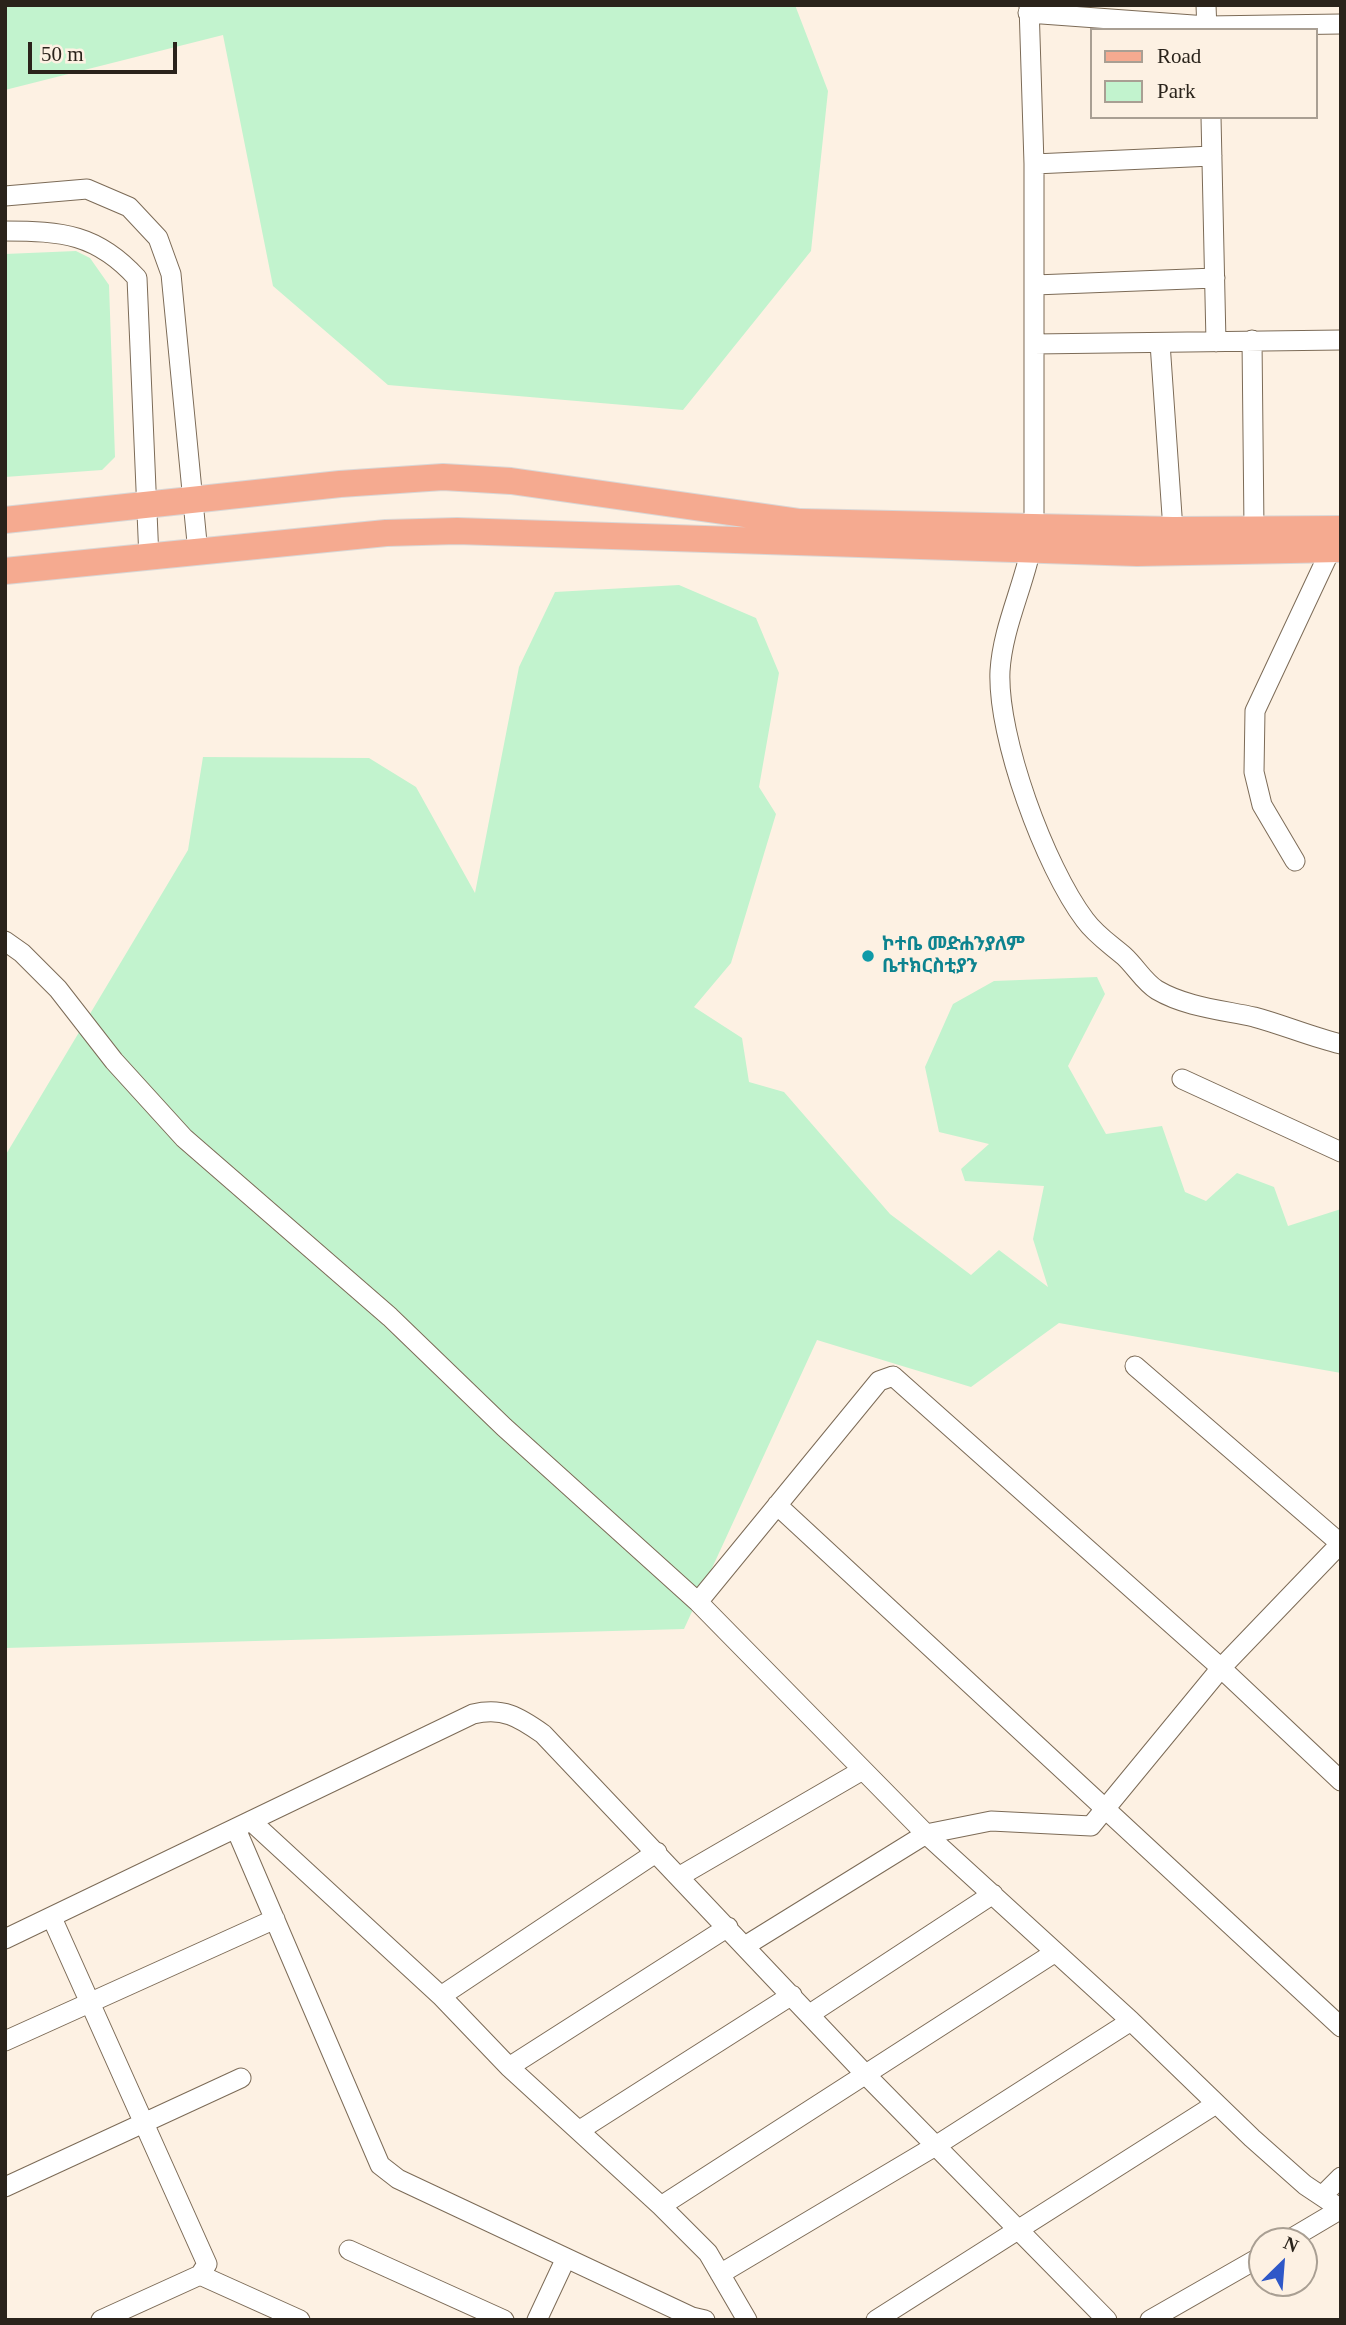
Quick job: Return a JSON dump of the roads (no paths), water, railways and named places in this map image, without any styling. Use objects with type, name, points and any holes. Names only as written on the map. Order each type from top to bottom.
[{"type":"main road","points":[[5,520],[147,507],[340,484],[443,477],[511,481],[801,532]]},
{"type":"main road","points":[[1033,539],[1173,530],[1254,529],[1338,542]]},
{"type":"main road","points":[[5,571],[149,559],[386,533],[457,531],[922,535],[1033,539],[1137,553],[1338,542]]},
{"type":"street","points":[[1206,5],[1207,28]]},
{"type":"street","points":[[1341,24],[1207,28],[1029,9],[1035,285],[1033,539],[1000,670],[1002,706],[1015,764],[1039,835],[1084,919],[1155,989],[1175,999],[1257,1018],[1341,1044]]},
{"type":"street","points":[[1211,119],[1216,342]]},
{"type":"street","points":[[1034,164],[1212,156]]},
{"type":"street","points":[[5,196],[87,189],[129,207],[158,238],[171,274],[198,553]]},
{"type":"street","points":[[5,231],[51,231],[84,238],[118,258],[137,278],[149,559]]},
{"type":"street","points":[[1035,285],[1215,278]]},
{"type":"street","points":[[1252,340],[1254,529]]},
{"type":"street","points":[[1034,344],[1341,340]]},
{"type":"street","points":[[1160,343],[1173,530]]},
{"type":"street","points":[[1296,861],[1262,805],[1254,772],[1255,711],[1338,542]]},
{"type":"street","points":[[5,941],[22,953],[58,989],[114,1061],[184,1138],[390,1317],[504,1427],[698,1602],[861,1771],[926,1834],[1130,2021],[1216,2104],[1305,2185],[1341,2208],[1310,2227]]},
{"type":"street","points":[[1182,1079],[1341,1152]]},
{"type":"street","points":[[745,1946],[926,1834],[991,1821],[1091,1826],[1221,1668],[1341,1544],[1135,1366]]},
{"type":"street","points":[[698,1602],[878,1381],[894,1376],[1221,1668],[1341,1780]]},
{"type":"street","points":[[777,1505],[1341,2027]]},
{"type":"street","points":[[5,1939],[473,1714],[493,1709],[517,1716],[543,1734],[867,2076],[1107,2320]]},
{"type":"street","points":[[680,1876],[861,1771]]},
{"type":"street","points":[[244,1825],[275,1919],[380,2165],[398,2179],[692,2317],[705,2320]]},
{"type":"street","points":[[244,1825],[440,1996],[509,2067],[661,2206],[708,2253],[747,2320]]},
{"type":"street","points":[[440,1996],[657,1852]]},
{"type":"street","points":[[810,2014],[993,1894]]},
{"type":"street","points":[[52,1918],[207,2264],[200,2275],[102,2320]]},
{"type":"street","points":[[5,2041],[275,1919]]},
{"type":"street","points":[[509,2067],[728,1927]]},
{"type":"street","points":[[661,2206],[867,2076],[1054,1953]]},
{"type":"street","points":[[580,2130],[792,1995]]},
{"type":"street","points":[[720,2274],[937,2145],[1130,2021]]},
{"type":"street","points":[[5,2187],[241,2078]]},
{"type":"street","points":[[876,2320],[1216,2104]]},
{"type":"street","points":[[1322,2196],[1341,2177]]},
{"type":"street","points":[[349,2250],[504,2320]]},
{"type":"street","points":[[537,2320],[566,2258]]},
{"type":"street","points":[[1150,2320],[1248,2264]]},
{"type":"street","points":[[200,2275],[300,2320]]},
{"type":"place","name":"ኮተቤ መድሐንያለም ቤተክርስቲያን","points":[[868,956]]}]
